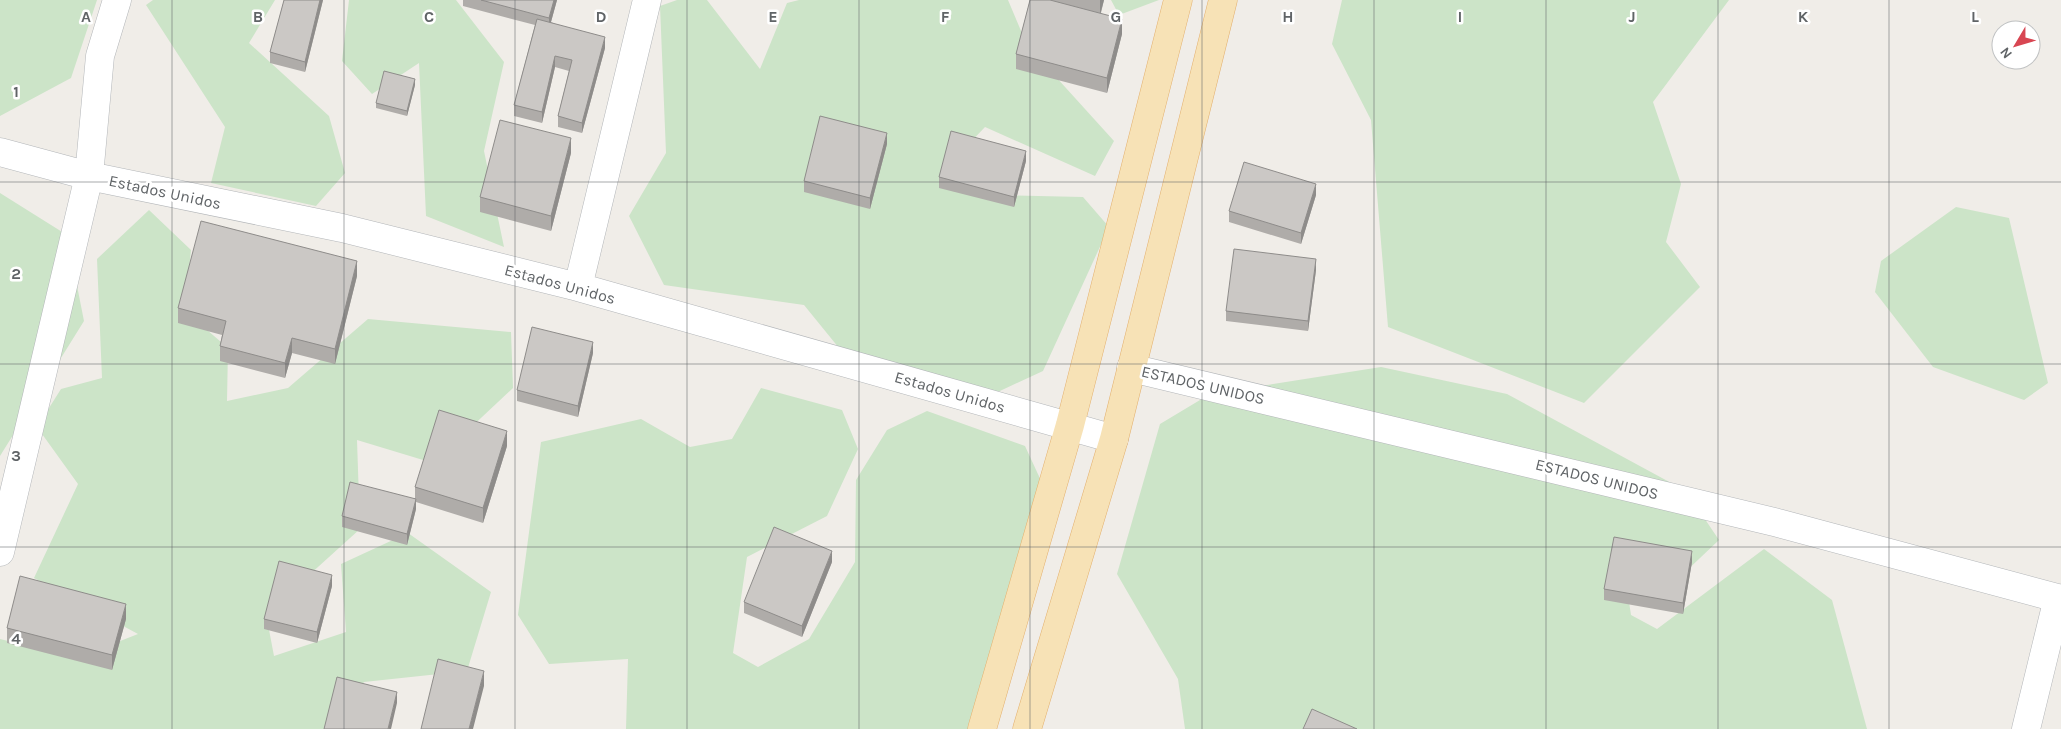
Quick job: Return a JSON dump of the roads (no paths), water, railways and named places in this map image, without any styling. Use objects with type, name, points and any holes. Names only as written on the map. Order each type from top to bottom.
[{"type":"main road","points":[[982,729],[1070,426],[1178,0]]},
{"type":"main road","points":[[1026,729],[1114,439],[1223,0]]},
{"type":"street","points":[[0,552],[90,176],[100,56],[118,0]]},
{"type":"street","points":[[578,288],[647,0]]},
{"type":"street","name":"Estados Unidos","points":[[0,152],[90,176],[342,228],[578,288],[1114,439]]},
{"type":"street","name":"ESTADOS UNIDOS","points":[[1131,368],[1778,523],[2059,599]]},
{"type":"street","points":[[2026,729],[2059,599]]}]
